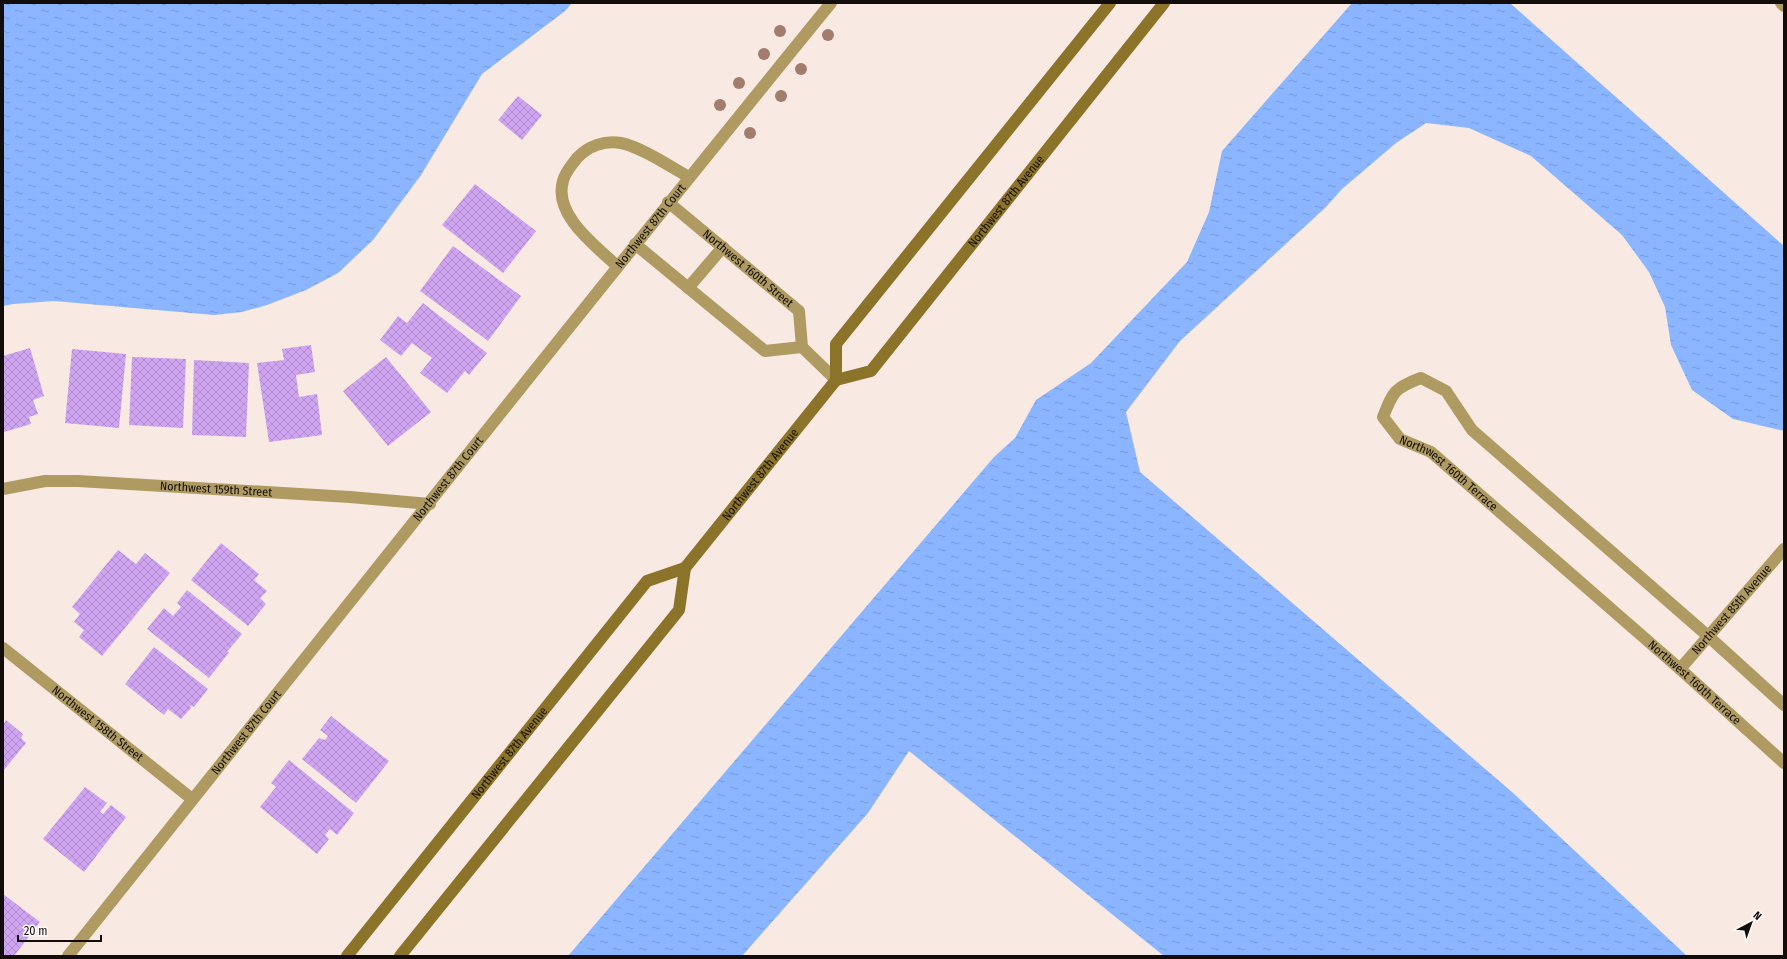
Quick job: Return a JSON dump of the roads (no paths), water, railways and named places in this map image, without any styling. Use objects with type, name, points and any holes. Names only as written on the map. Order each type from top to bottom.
[{"type":"street","name":"Northwest 87th Court","points":[[68,956],[192,799],[430,504],[668,202],[831,3]]},
{"type":"street","points":[[836,380],[836,344],[1110,3]]},
{"type":"street","name":"Northwest 87th Avenue","points":[[347,956],[647,581],[685,568],[836,380],[871,371],[1164,3]]},
{"type":"street","points":[[1781,3],[1784,6]]},
{"type":"street","points":[[617,266],[572,222],[564,206],[561,193],[563,181],[569,169],[580,155],[592,146],[606,143],[621,143],[637,149],[689,177]]},
{"type":"street","name":"Northwest 160th Street","points":[[668,202],[799,311],[802,347]]},
{"type":"street","points":[[635,244],[765,351],[802,347],[836,380]]},
{"type":"street","points":[[688,288],[723,247]]},
{"type":"street","name":"Northwest 160th Terrace","points":[[1784,705],[1708,636],[1472,430],[1446,391],[1421,378],[1405,384],[1391,395],[1383,417],[1400,439],[1431,452],[1680,669],[1784,763]]},
{"type":"street","name":"Northwest 159th Street","points":[[3,489],[45,481],[78,481],[350,497],[430,504]]},
{"type":"street","name":"Northwest 85th Avenue","points":[[1680,669],[1784,549]]},
{"type":"street","points":[[400,956],[679,610],[685,568]]},
{"type":"street","name":"Northwest 158th Street","points":[[3,648],[192,799]]},
{"type":"water","points":[[3,3],[572,3],[565,11],[482,74],[421,175],[373,240],[338,273],[306,290],[267,305],[242,312],[214,315],[54,301],[3,306]]},
{"type":"water","points":[[1352,3],[1510,3],[1784,246],[1784,431],[1733,419],[1692,390],[1671,345],[1665,307],[1649,272],[1622,235],[1531,156],[1469,128],[1426,123],[1396,143],[1342,189],[1325,208],[1180,341],[1126,412],[1140,472],[1512,792],[1687,956],[1164,956],[909,751],[868,813],[742,956],[568,956],[994,457],[1015,438],[1036,400],[1091,363],[1187,262],[1209,212],[1222,151]]}]
